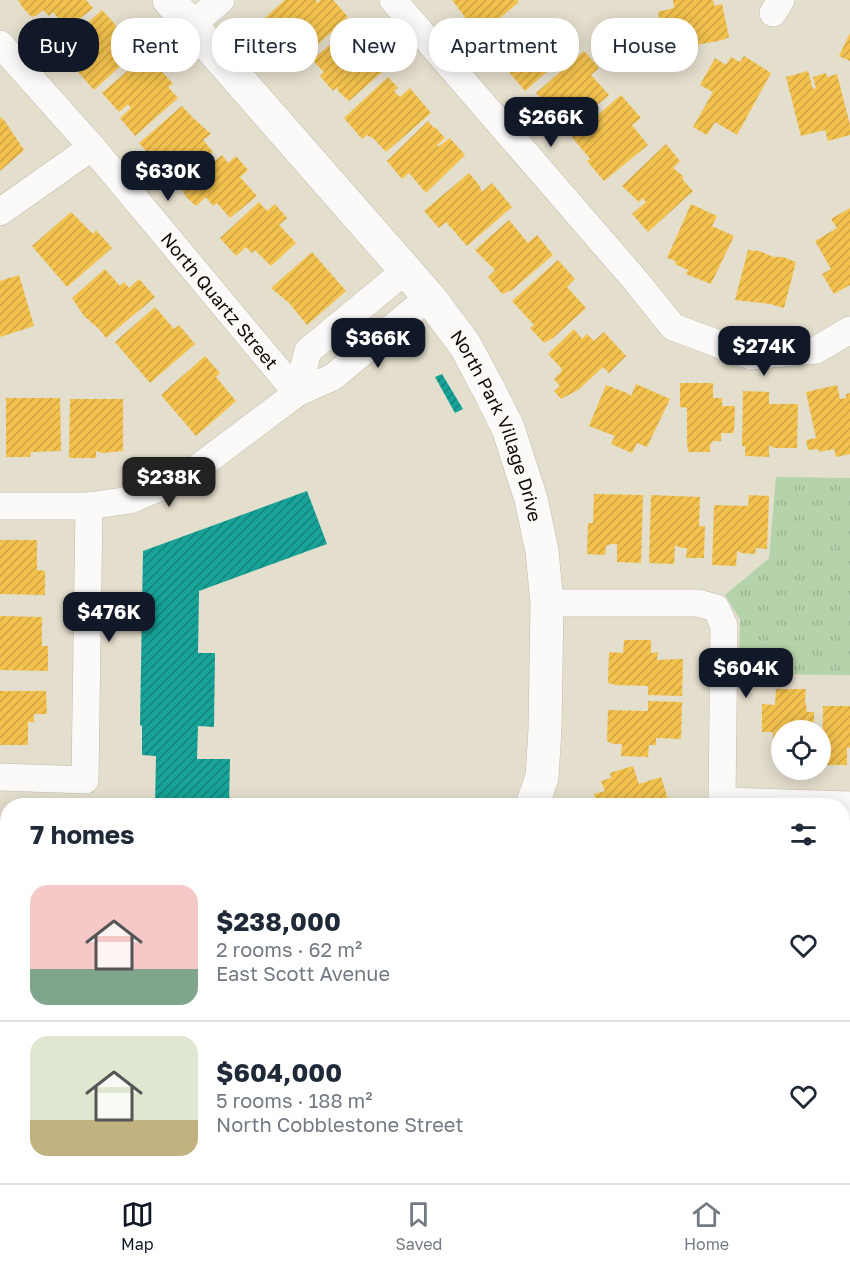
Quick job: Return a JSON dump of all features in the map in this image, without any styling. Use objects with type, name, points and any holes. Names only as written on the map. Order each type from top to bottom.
[{"type":"street","name":"North Park Village Drive","points":[[169,0],[184,18]]},
{"type":"street","points":[[200,18],[220,0]]},
{"type":"street","points":[[393,0],[629,272],[672,327],[751,356],[816,350],[850,330]]},
{"type":"street","name":"North Park Village Drive","points":[[200,36],[429,297],[465,345],[508,428],[531,499],[542,551],[547,603],[542,796]]},
{"type":"street","name":"North Quartz Street","points":[[0,44],[92,147],[297,393]]},
{"type":"street","points":[[0,212],[92,147]]},
{"type":"street","points":[[297,393],[308,351],[406,270]]},
{"type":"street","points":[[0,507],[89,507],[130,500],[188,475],[297,393],[333,377],[429,297]]},
{"type":"street","points":[[0,777],[85,780],[89,507]]},
{"type":"street","points":[[547,603],[698,603],[716,608],[724,626],[722,798]]},
{"type":"green space","points":[[776,477],[850,478],[850,675],[739,674],[740,619],[725,595],[769,558]]},
{"type":"building: Homes","points":[[18,0],[86,0],[93,8],[81,18],[58,18],[53,12],[49,16],[43,10],[32,17]]},
{"type":"building: Homes","points":[[285,0],[316,0],[317,3],[321,0],[333,0],[348,17],[330,18],[330,33],[318,44],[318,18],[265,18]]},
{"type":"building: Homes","points":[[452,0],[517,0],[519,2],[500,18],[464,18],[465,17]]},
{"type":"building: Homes","points":[[673,0],[713,0],[714,6],[722,4],[729,37],[698,45],[698,18],[659,18],[658,12],[674,8]]},
{"type":"building: Homes","points":[[102,10],[111,20],[111,72],[114,72],[94,90],[78,72],[99,72],[99,18],[93,18]]},
{"type":"building: Homes","points":[[850,33],[850,61],[839,56]]},
{"type":"building: Homes","points":[[330,44],[330,72],[382,72],[349,101],[338,91],[337,87],[333,91],[320,76],[324,72],[318,66],[318,55]]},
{"type":"building: Homes","points":[[584,51],[591,59],[591,72],[594,72],[591,75],[609,95],[563,134],[549,117],[562,106],[560,104],[551,111],[536,93],[560,72],[579,72],[579,55]]},
{"type":"building: Homes","points":[[744,56],[771,73],[737,135],[715,122],[707,135],[693,127],[713,92],[700,85],[715,58],[726,65],[731,57],[740,62]]},
{"type":"building: Homes","points":[[808,71],[813,89],[816,88],[813,77],[826,73],[827,77],[837,74],[850,125],[850,135],[828,141],[825,130],[801,136],[786,77]]},
{"type":"building: Homes","points":[[126,72],[163,72],[173,84],[168,87],[178,98],[135,136],[120,118],[131,108],[128,104],[119,112],[102,93]]},
{"type":"building: Homes","points":[[509,72],[547,72],[525,91]]},
{"type":"building: Homes","points":[[388,77],[398,88],[394,91],[400,97],[410,88],[431,113],[386,152],[367,135],[362,139],[344,118]]},
{"type":"building: Homes","points":[[621,95],[641,118],[632,125],[648,145],[604,181],[587,161],[590,159],[572,137]]},
{"type":"building: Homes","points":[[182,106],[211,134],[203,140],[213,152],[177,183],[160,164],[169,156],[165,152],[155,161],[139,143]]},
{"type":"building: Homes","points":[[0,117],[24,150],[0,171]]},
{"type":"building: Homes","points":[[428,121],[445,138],[437,145],[438,147],[450,138],[465,155],[426,193],[409,173],[402,179],[387,161]]},
{"type":"building: Homes","points":[[666,144],[680,161],[673,168],[683,176],[683,180],[693,191],[648,232],[632,214],[646,202],[643,198],[639,202],[622,186]]},
{"type":"building: Homes","points":[[222,155],[228,163],[236,156],[248,170],[240,177],[257,196],[230,218],[217,203],[213,206],[206,197],[196,206],[186,197],[182,189]]},
{"type":"building: Homes","points":[[469,173],[482,192],[492,183],[512,207],[467,246],[446,222],[439,228],[424,211]]},
{"type":"building: Homes","points":[[259,202],[267,211],[275,204],[287,218],[279,225],[296,243],[271,266],[255,250],[252,253],[246,247],[236,256],[220,238]]},
{"type":"building: Homes","points":[[691,204],[717,216],[712,226],[734,236],[711,284],[686,274],[688,270],[675,264],[676,261],[667,258]]},
{"type":"building: Homes","points":[[850,208],[850,285],[834,294],[822,274],[831,269],[815,241],[837,228],[831,219]]},
{"type":"building: Homes","points":[[71,212],[93,234],[96,230],[112,248],[67,287],[32,246]]},
{"type":"building: Homes","points":[[509,220],[528,243],[537,235],[553,255],[512,290],[502,294],[488,277],[495,270],[475,250]]},
{"type":"building: Homes","points":[[748,250],[796,262],[784,308],[735,300]]},
{"type":"building: Homes","points":[[312,252],[346,291],[307,325],[289,303],[271,288]]},
{"type":"building: Homes","points":[[558,260],[575,279],[567,287],[586,308],[553,338],[544,343],[530,328],[534,325],[512,301]]},
{"type":"building: Homes","points":[[105,269],[120,286],[124,282],[129,288],[139,279],[155,297],[106,338],[84,316],[72,298]]},
{"type":"building: Homes","points":[[19,275],[34,326],[0,337],[0,281]]},
{"type":"building: Homes","points":[[155,307],[174,329],[179,325],[195,344],[150,383],[115,342]]},
{"type":"building: Homes","points":[[574,329],[582,339],[587,334],[594,341],[604,332],[626,356],[609,373],[603,367],[578,390],[561,399],[554,391],[560,386],[554,379],[562,369],[548,354]]},
{"type":"building: Homes","points":[[205,356],[220,373],[216,377],[236,401],[196,436],[161,395]]},
{"type":"building: Homes","points":[[680,383],[713,383],[713,398],[722,398],[722,406],[735,406],[734,433],[721,433],[721,441],[713,441],[710,445],[710,452],[688,452],[687,408],[680,407]]},
{"type":"building: Homes","points":[[636,384],[670,399],[647,447],[637,443],[632,453],[611,444],[615,436],[589,426],[606,385],[631,396]]},
{"type":"building: Homes","points":[[837,385],[840,399],[846,398],[846,394],[850,393],[850,454],[836,457],[834,449],[819,452],[818,449],[808,450],[806,440],[816,438],[806,392]]},
{"type":"building: Homes","points":[[743,391],[769,392],[769,404],[798,404],[797,448],[774,448],[769,445],[769,457],[745,456],[745,446],[742,446]]},
{"type":"building: Homes","points":[[6,398],[60,398],[61,451],[31,452],[30,457],[6,457]]},
{"type":"building: Homes","points":[[70,399],[123,399],[123,451],[102,453],[96,451],[96,458],[69,458]]},
{"type":"building: Homes","points":[[594,494],[643,495],[641,563],[617,562],[617,544],[606,546],[605,555],[587,554],[588,523],[593,523]]},
{"type":"building: Homes","points":[[651,495],[700,497],[699,526],[705,526],[704,558],[686,558],[687,548],[675,545],[674,564],[649,563]]},
{"type":"building: Homes","points":[[749,495],[769,496],[767,549],[756,548],[755,554],[737,551],[736,566],[712,565],[714,505],[748,506]]},
{"type":"building: Homes","points":[[0,540],[37,540],[37,570],[45,571],[45,595],[0,594]]},
{"type":"building: Homes","points":[[0,616],[42,617],[42,646],[48,646],[48,671],[0,670]]},
{"type":"building: Homes","points":[[624,640],[651,640],[651,653],[658,652],[657,660],[683,659],[682,696],[648,695],[648,686],[608,683],[609,652],[623,653]]},
{"type":"building: Homes","points":[[776,689],[806,689],[807,712],[814,712],[814,720],[771,720],[771,732],[762,732],[762,704],[775,705]]},
{"type":"building: Homes","points":[[0,691],[46,691],[47,714],[34,714],[34,722],[28,722],[28,745],[0,745]]},
{"type":"building: Homes","points":[[648,701],[682,702],[681,739],[656,738],[656,745],[649,745],[648,757],[621,756],[622,744],[607,741],[608,710],[648,711]]},
{"type":"building: Homes","points":[[823,706],[850,706],[850,748],[847,747],[847,765],[831,765],[831,720],[823,720]]},
{"type":"building: Homes","points":[[633,766],[639,784],[661,777],[668,798],[595,798],[594,794],[605,791],[601,781],[611,778],[610,773]]},
{"type":"building: Public","points":[[442,374],[463,409],[455,413],[435,377]]},
{"type":"building: Public","points":[[307,491],[327,544],[199,591],[198,653],[215,653],[214,727],[198,726],[197,759],[230,759],[229,798],[155,798],[156,756],[142,755],[142,726],[140,725],[143,551]]}]
